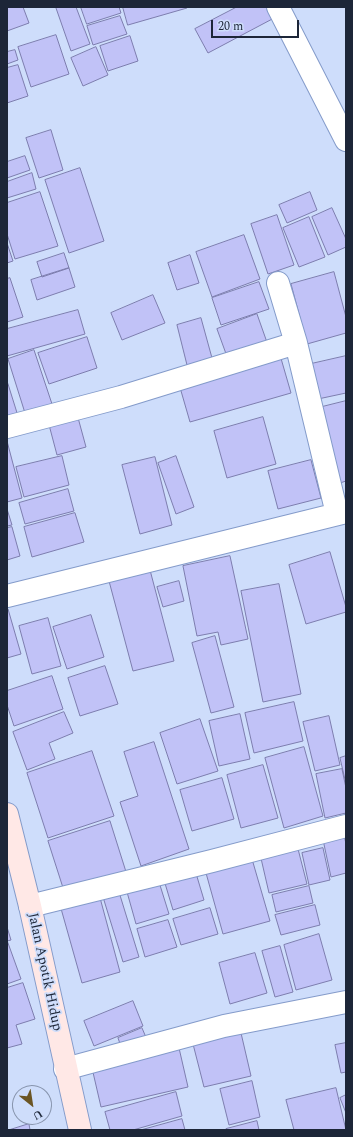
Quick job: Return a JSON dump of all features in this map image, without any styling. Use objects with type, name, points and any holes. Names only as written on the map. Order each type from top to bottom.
[{"type":"street","points":[[278,7],[346,140]]},
{"type":"street","points":[[7,596],[342,513],[296,343],[278,283]]},
{"type":"street","points":[[7,428],[121,397],[296,343]]},
{"type":"street","name":"Jalan Apotik Hidup","points":[[7,814],[30,906],[65,1069],[80,1130]]},
{"type":"street","points":[[30,906],[346,826]]},
{"type":"street","points":[[65,1069],[224,1026],[346,1002]]},
{"type":"building","points":[[7,7],[23,7],[29,23],[7,31]]},
{"type":"building","points":[[76,7],[90,44],[71,51],[56,8]]},
{"type":"building","points":[[81,7],[119,7],[121,13],[87,24]]},
{"type":"building","points":[[123,7],[187,7],[187,8],[128,25]]},
{"type":"building","points":[[237,7],[270,7],[276,17],[208,53],[195,29]]},
{"type":"building","points":[[120,16],[127,34],[93,45],[87,26]]},
{"type":"building","points":[[56,35],[69,74],[31,87],[18,47]]},
{"type":"building","points":[[130,36],[138,61],[108,71],[100,46]]},
{"type":"building","points":[[96,47],[108,75],[83,86],[71,58]]},
{"type":"building","points":[[15,50],[18,60],[7,64],[7,52]]},
{"type":"building","points":[[18,65],[28,96],[7,103],[7,68]]},
{"type":"building","points":[[51,130],[63,170],[39,178],[26,138]]},
{"type":"building","points":[[25,156],[30,170],[7,178],[7,162]]},
{"type":"building","points":[[80,168],[104,241],[69,253],[45,180]]},
{"type":"building","points":[[32,173],[36,189],[7,198],[7,182]]},
{"type":"building","points":[[40,192],[58,246],[15,259],[7,234],[7,203]]},
{"type":"building","points":[[310,192],[317,210],[287,223],[279,205]]},
{"type":"building","points":[[332,208],[346,239],[346,247],[328,255],[312,217]]},
{"type":"building","points":[[277,215],[294,265],[268,274],[251,224]]},
{"type":"building","points":[[309,217],[325,257],[299,267],[283,228]]},
{"type":"building","points":[[244,235],[260,279],[212,297],[196,252]]},
{"type":"building","points":[[7,243],[13,261],[7,263]]},
{"type":"building","points":[[64,253],[69,268],[42,277],[37,262]]},
{"type":"building","points":[[190,255],[199,283],[177,290],[168,263]]},
{"type":"building","points":[[69,268],[75,287],[37,300],[31,280]]},
{"type":"building","points":[[334,272],[346,317],[346,333],[307,344],[291,284]]},
{"type":"building","points":[[10,278],[23,317],[7,322],[7,279]]},
{"type":"building","points":[[259,282],[269,309],[221,325],[212,298]]},
{"type":"building","points":[[153,295],[165,323],[122,340],[111,313]]},
{"type":"building","points":[[78,310],[85,334],[7,356],[7,329]]},
{"type":"building","points":[[257,314],[269,348],[229,362],[217,329]]},
{"type":"building","points":[[201,318],[212,358],[187,365],[177,325]]},
{"type":"building","points":[[87,337],[97,368],[49,384],[38,353]]},
{"type":"building","points":[[34,350],[52,404],[25,413],[8,359]]},
{"type":"building","points":[[280,355],[291,393],[190,422],[179,384]]},
{"type":"building","points":[[346,356],[346,393],[318,399],[311,364]]},
{"type":"building","points":[[8,384],[18,416],[7,420],[7,385]]},
{"type":"building","points":[[346,401],[346,481],[340,483],[322,407]]},
{"type":"building","points":[[77,414],[86,447],[57,455],[48,421]]},
{"type":"building","points":[[263,417],[276,464],[227,478],[214,431]]},
{"type":"building","points":[[7,441],[22,498],[7,502]]},
{"type":"building","points":[[62,456],[69,485],[24,497],[16,467]]},
{"type":"building","points":[[176,456],[194,507],[176,514],[158,463]]},
{"type":"building","points":[[155,457],[172,525],[140,534],[122,465]]},
{"type":"building","points":[[311,460],[321,498],[278,509],[268,471]]},
{"type":"building","points":[[68,489],[74,511],[25,524],[19,503]]},
{"type":"building","points":[[7,509],[12,525],[7,526]]},
{"type":"building","points":[[75,513],[84,542],[32,557],[24,527]]},
{"type":"building","points":[[12,527],[20,556],[7,560],[7,528]]},
{"type":"building","points":[[330,552],[346,607],[346,612],[306,624],[289,565]]},
{"type":"building","points":[[230,556],[248,639],[221,645],[218,632],[197,636],[183,566]]},
{"type":"building","points":[[150,570],[174,661],[133,671],[109,581]]},
{"type":"building","points":[[179,581],[184,601],[163,607],[157,587]]},
{"type":"building","points":[[279,584],[301,694],[263,702],[241,591]]},
{"type":"building","points":[[7,609],[21,654],[7,658]]},
{"type":"building","points":[[91,615],[104,657],[67,669],[53,627]]},
{"type":"building","points":[[48,618],[61,666],[32,674],[19,626]]},
{"type":"building","points":[[215,636],[234,707],[211,713],[192,643]]},
{"type":"building","points":[[105,666],[118,704],[80,716],[68,678]]},
{"type":"building","points":[[52,676],[63,709],[14,726],[7,705],[7,691]]},
{"type":"building","points":[[294,702],[303,741],[254,753],[245,713]]},
{"type":"building","points":[[64,712],[73,733],[49,743],[55,759],[27,770],[13,732]]},
{"type":"building","points":[[240,714],[250,759],[219,766],[209,721]]},
{"type":"building","points":[[329,716],[340,765],[315,771],[303,722]]},
{"type":"building","points":[[200,719],[218,771],[177,784],[160,733]]},
{"type":"building","points":[[154,742],[189,849],[141,866],[120,802],[138,796],[124,752]]},
{"type":"building","points":[[304,747],[323,816],[284,828],[265,758]]},
{"type":"building","points":[[92,751],[114,816],[48,838],[27,773]]},
{"type":"building","points":[[346,756],[346,784],[340,758]]},
{"type":"building","points":[[263,765],[278,818],[241,828],[227,775]]},
{"type":"building","points":[[342,769],[346,788],[346,813],[325,818],[316,774]]},
{"type":"building","points":[[222,778],[234,819],[192,831],[180,790]]},
{"type":"building","points":[[110,821],[127,875],[65,894],[48,841]]},
{"type":"building","points":[[343,830],[346,844],[346,873],[331,877],[322,835]]},
{"type":"building","points":[[297,845],[307,884],[269,893],[260,854]]},
{"type":"building","points":[[323,848],[330,880],[309,885],[302,853]]},
{"type":"building","points":[[252,859],[270,921],[223,934],[206,873]]},
{"type":"building","points":[[195,870],[204,900],[173,910],[164,880]]},
{"type":"building","points":[[159,882],[169,914],[136,924],[127,892]]},
{"type":"building","points":[[309,886],[313,903],[276,912],[272,895]]},
{"type":"building","points":[[119,892],[139,957],[123,962],[103,897]]},
{"type":"building","points":[[99,894],[120,972],[82,983],[60,905]]},
{"type":"building","points":[[315,905],[320,925],[281,935],[275,915]]},
{"type":"building","points":[[210,908],[218,934],[181,945],[173,919]]},
{"type":"building","points":[[168,920],[177,947],[145,957],[137,929]]},
{"type":"building","points":[[7,927],[11,940],[7,941]]},
{"type":"building","points":[[319,934],[332,980],[296,990],[284,945]]},
{"type":"building","points":[[8,943],[21,979],[7,984],[7,944]]},
{"type":"building","points":[[280,946],[293,992],[275,997],[262,951]]},
{"type":"building","points":[[255,953],[267,993],[230,1004],[219,963]]},
{"type":"building","points":[[23,983],[35,1019],[16,1025],[22,1044],[7,1048],[7,988]]},
{"type":"building","points":[[133,1001],[143,1026],[94,1046],[84,1021]]},
{"type":"building","points":[[142,1028],[148,1042],[123,1052],[118,1038]]},
{"type":"building","points":[[241,1033],[251,1076],[204,1087],[193,1044]]},
{"type":"building","points":[[346,1043],[346,1072],[341,1073],[335,1045]]},
{"type":"building","points":[[179,1048],[188,1087],[101,1107],[92,1068]]},
{"type":"building","points":[[252,1081],[260,1117],[229,1125],[220,1089]]},
{"type":"building","points":[[336,1088],[346,1130],[294,1130],[286,1100]]},
{"type":"building","points":[[176,1092],[182,1116],[133,1130],[110,1130],[105,1112]]},
{"type":"building","points":[[346,1095],[346,1113],[340,1098]]},
{"type":"building","points":[[182,1119],[185,1130],[141,1130]]},
{"type":"building","points":[[257,1121],[259,1130],[226,1130],[226,1129]]},
{"type":"building","points":[[29,1125],[30,1130],[9,1130]]}]
